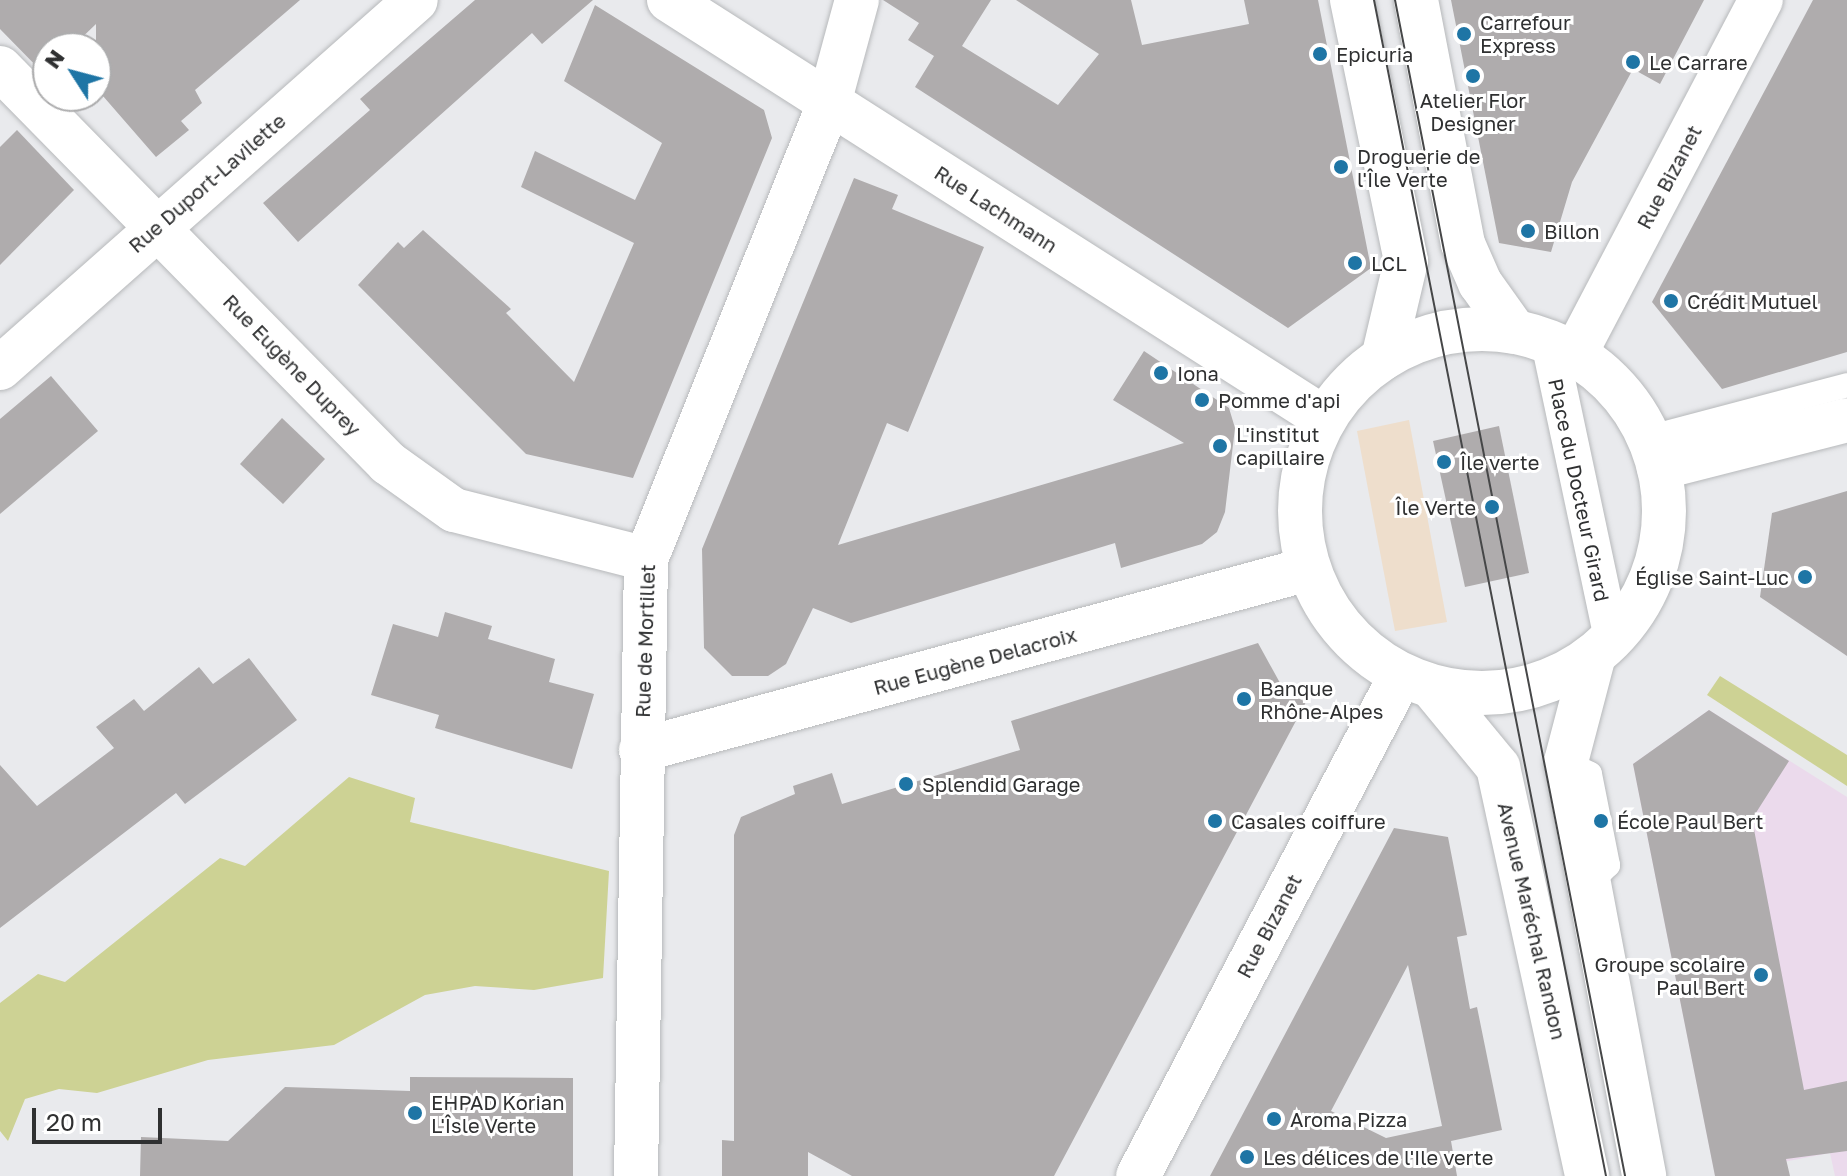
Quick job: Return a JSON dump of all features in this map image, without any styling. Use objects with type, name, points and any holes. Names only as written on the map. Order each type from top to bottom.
[{"type":"street","name":"Rue Duport-Lavilette","points":[[0,368],[156,226],[416,0]]},
{"type":"street","name":"Rue Lachmann","points":[[669,0],[1324,418]]},
{"type":"street","name":"Rue de Mortillet","points":[[636,1176],[646,559],[829,103],[857,0]]},
{"type":"street","points":[[1352,0],[1406,261],[1383,358]]},
{"type":"street","points":[[1416,0],[1463,244],[1480,283],[1546,342]]},
{"type":"street","name":"Rue Bizanet","points":[[1546,342],[1761,0]]},
{"type":"street","name":"Rue Eugène Duprey","points":[[0,68],[388,463],[454,510],[646,559]]},
{"type":"street","points":[[1416,681],[1344,632],[1308,569],[1300,517],[1306,464],[1324,418],[1383,358],[1438,334],[1546,342]]},
{"type":"street","name":"Place du Docteur Girard","points":[[1416,681],[1519,690],[1603,647],[1635,609],[1658,557],[1664,512],[1653,453],[1613,384],[1546,342]]},
{"type":"street","name":"Place du Docteur Girard","points":[[1546,342],[1603,647]]},
{"type":"street","points":[[1653,453],[1847,420]]},
{"type":"street","name":"Rue Eugène Delacroix","points":[[641,750],[1308,569]]},
{"type":"street","points":[[1603,647],[1566,762],[1644,1176]]},
{"type":"street","name":"Rue Bizanet","points":[[1138,1176],[1416,681]]},
{"type":"street","name":"Avenue Maréchal Randon","points":[[1416,681],[1498,767],[1587,1176]]},
{"type":"lane","points":[[1653,453],[1847,385]]},
{"type":"shaded area","points":[[1409,420],[1447,622],[1395,631],[1357,431]]},
{"type":"shaded area","name":"Groupe scolaire Paul Bert","points":[[1709,710],[1847,797],[1847,1176],[1835,1176],[1830,1153],[1715,1175],[1633,764]]},
{"type":"green space","points":[[1720,676],[1847,755],[1847,786],[1707,695]]},
{"type":"green space","points":[[349,777],[415,798],[410,822],[609,871],[603,978],[534,990],[475,986],[425,995],[334,1045],[208,1060],[97,1093],[59,1089],[25,1099],[8,1141],[0,1131],[0,1003],[38,974],[65,982],[220,858],[245,866]]},
{"type":"building","points":[[0,0],[300,0],[195,90],[202,103],[181,121],[189,130],[156,157],[112,106],[112,32],[96,32],[96,24],[88,32],[32,32],[32,62],[0,29]]},
{"type":"building","points":[[475,0],[593,0],[542,44],[532,33],[298,242],[263,203],[370,110],[360,99]]},
{"type":"building","points":[[883,0],[991,0],[962,46],[1058,105],[1099,54],[1016,0],[1131,0],[1142,45],[1249,24],[1244,0],[1318,0],[1371,268],[1288,328],[915,87],[934,56],[908,40],[919,23]]},
{"type":"building","points":[[1451,0],[1704,0],[1660,84],[1633,69],[1572,182],[1551,252],[1499,243]]},
{"type":"building","points":[[1813,0],[1847,0],[1847,352],[1722,389],[1652,302]]},
{"type":"building","points":[[595,5],[764,110],[772,138],[633,478],[526,454],[358,285],[398,242],[404,248],[423,230],[511,309],[506,313],[574,382],[634,243],[521,187],[535,151],[635,200],[662,143],[564,81]]},
{"type":"building","points":[[17,130],[74,190],[0,265],[0,147]]},
{"type":"building","points":[[854,178],[898,195],[892,209],[984,247],[908,432],[887,423],[838,545],[1184,443],[1113,400],[1144,351],[1229,408],[1235,428],[1225,512],[1217,532],[1202,544],[1121,568],[1115,543],[851,623],[813,608],[786,664],[768,676],[732,676],[704,648],[702,549]]},
{"type":"building","points":[[51,376],[98,431],[0,514],[0,419]]},
{"type":"building","points":[[282,418],[325,459],[283,504],[240,464]]},
{"type":"building","points":[[1499,426],[1529,573],[1465,587],[1433,441]]},
{"type":"building","name":"Église Saint-Luc","points":[[1847,491],[1847,656],[1760,597],[1772,513]]},
{"type":"building","points":[[445,612],[492,626],[488,639],[555,659],[549,682],[594,694],[572,769],[435,728],[439,715],[371,695],[393,624],[438,637]]},
{"type":"building","points":[[1258,643],[1285,692],[1306,702],[1054,1176],[852,1176],[808,1152],[808,1176],[722,1176],[722,1140],[734,1141],[734,835],[741,817],[795,794],[793,786],[832,773],[842,804],[1020,750],[1011,721]]},
{"type":"building","points":[[249,658],[297,720],[185,804],[176,793],[0,928],[0,765],[37,806],[114,748],[96,727],[134,699],[144,711],[199,667],[213,684]]},
{"type":"building","name":"Groupe scolaire Paul Bert","points":[[1709,710],[1789,761],[1752,819],[1804,1090],[1847,1081],[1847,1151],[1786,1159],[1790,1176],[1715,1176],[1633,764]]},
{"type":"building","points":[[1394,828],[1448,837],[1467,935],[1457,937],[1470,1009],[1477,1007],[1502,1130],[1451,1141],[1457,1176],[1210,1176]],"holes":[[[1408,965],[1442,1126],[1386,1138],[1331,1111]]]},
{"type":"building","name":"EHPAD Korian L'Îsle Verte","points":[[410,1077],[573,1078],[573,1176],[140,1176],[141,1137],[228,1141],[285,1087],[410,1091]]},
{"type":"tram line","points":[[1374,0],[1606,1176]]},
{"type":"tram line","points":[[1395,0],[1625,1176]]},
{"type":"place","name":"Carrefour Express","points":[[1464,34]]},
{"type":"place","name":"Epicuria","points":[[1320,54]]},
{"type":"place","name":"Le Carrare","points":[[1633,62]]},
{"type":"place","name":"Atelier Flor Designer","points":[[1473,76]]},
{"type":"place","name":"Droguerie de l'Île Verte","points":[[1341,167]]},
{"type":"place","name":"Billon","points":[[1528,231]]},
{"type":"place","name":"LCL","points":[[1355,263]]},
{"type":"place","name":"Crédit Mutuel","points":[[1671,301]]},
{"type":"place","name":"Iona","points":[[1161,373]]},
{"type":"place","name":"Pomme d'api","points":[[1202,400]]},
{"type":"place","name":"L'institut capillaire","points":[[1220,446]]},
{"type":"place","name":"Île verte","points":[[1444,462]]},
{"type":"place","name":"Île Verte","points":[[1492,507]]},
{"type":"place","name":"Église Saint-Luc","points":[[1805,577]]},
{"type":"place","name":"Banque Rhône-Alpes","points":[[1244,699]]},
{"type":"place","name":"Splendid Garage","points":[[906,784]]},
{"type":"place","name":"Casales coiffure","points":[[1215,821]]},
{"type":"place","name":"École Paul Bert","points":[[1601,821]]},
{"type":"place","name":"Groupe scolaire Paul Bert","points":[[1761,975]]},
{"type":"place","name":"EHPAD Korian L'Îsle Verte","points":[[415,1113]]},
{"type":"place","name":"Aroma Pizza","points":[[1274,1119]]},
{"type":"place","name":"Les délices de l'Ile verte","points":[[1247,1157]]}]
